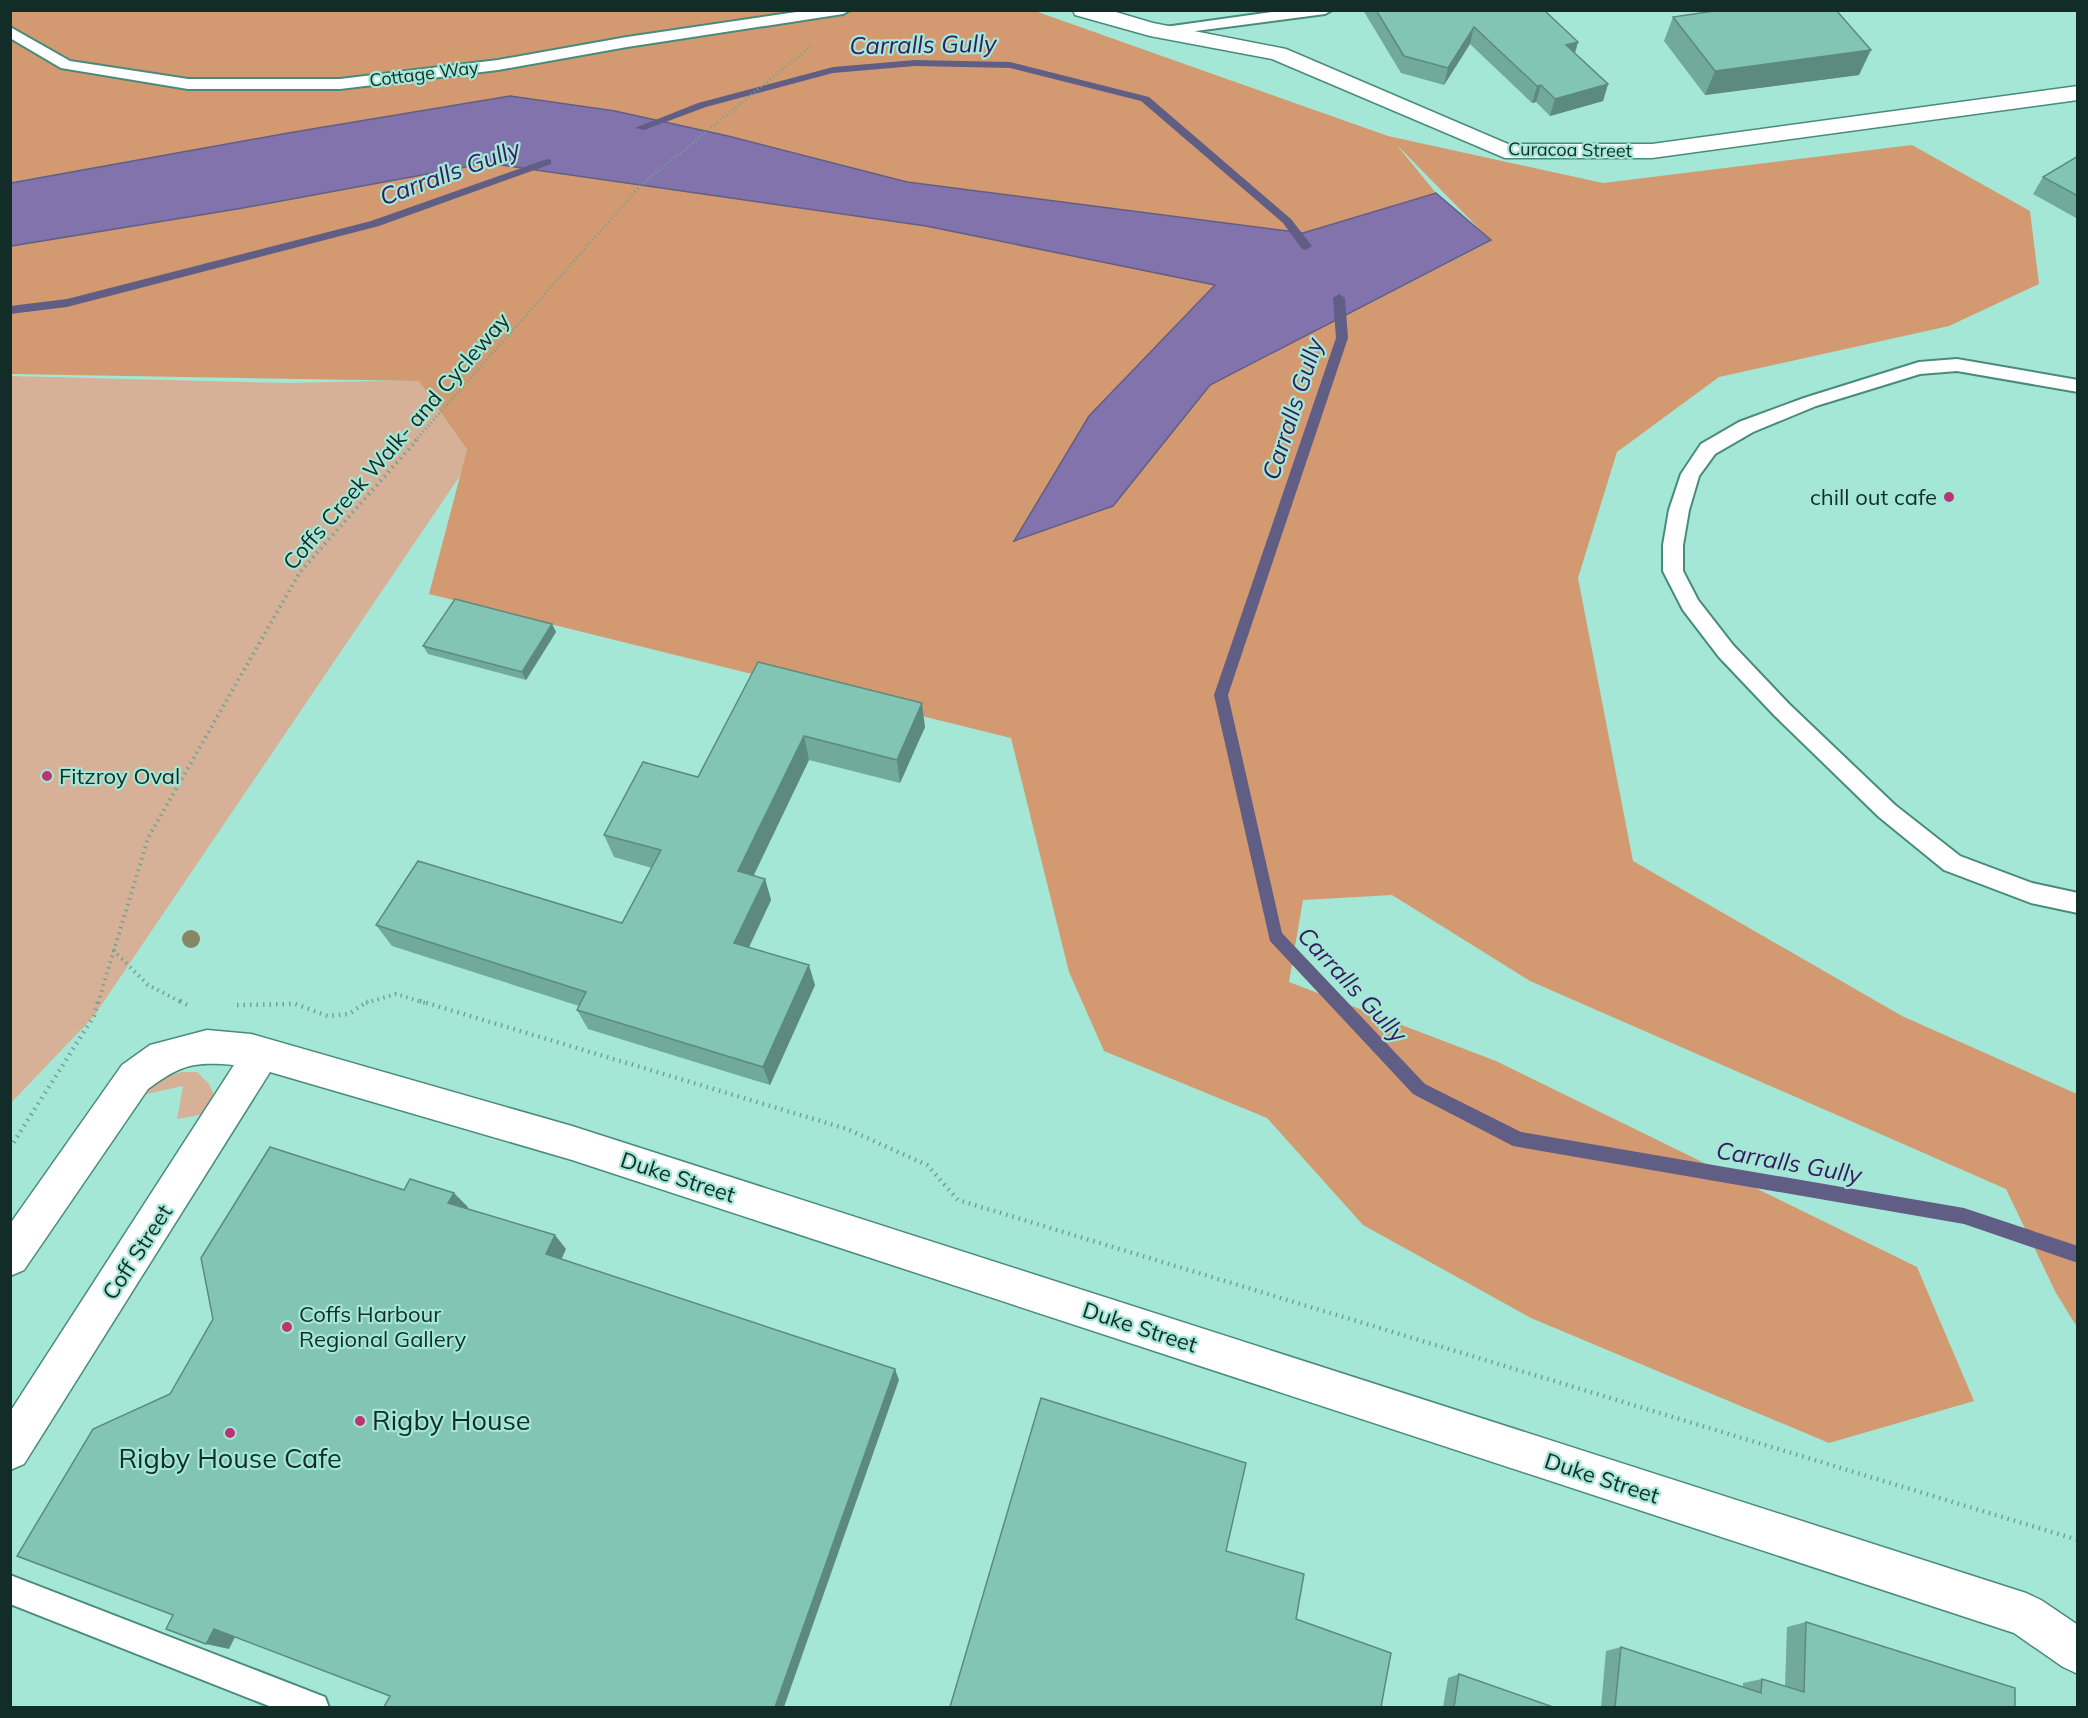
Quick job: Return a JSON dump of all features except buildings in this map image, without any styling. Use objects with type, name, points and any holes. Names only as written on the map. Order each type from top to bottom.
[{"type":"street","name":"Curacoa Street","points":[[1083,10],[1150,29],[1278,54],[1505,151],[1652,151],[2078,93]]},
{"type":"street","points":[[10,1257],[135,1077],[163,1057],[207,1046],[256,1051]]},
{"type":"street","name":"Coff Street","points":[[10,1450],[256,1051]]},
{"type":"street","name":"Duke Street","points":[[256,1051],[572,1143],[2026,1615],[2078,1652]]},
{"type":"lane","name":"Cottage Way","points":[[10,31],[66,65],[188,84],[340,84],[498,65],[627,42],[843,10]]},
{"type":"lane","points":[[1165,31],[1325,10]]},
{"type":"lane","points":[[2078,386],[1957,365],[1918,368],[1810,402],[1746,427],[1708,448],[1690,474],[1679,510],[1673,545],[1673,571],[1690,605],[1726,651],[1782,710],[1887,811],[1952,862],[2031,893],[2078,903]]},
{"type":"lane","points":[[10,1589],[314,1707]]},
{"type":"path","name":"Coffs Creek Walk- and Cycleway","points":[[10,1148],[94,1016],[148,838],[300,572],[641,185],[753,91],[819,40]]},
{"type":"path","points":[[113,950],[148,985],[196,1009]]},
{"type":"path","points":[[230,1005],[296,1004],[328,1016],[349,1014],[370,1000],[396,994],[847,1129],[927,1165],[958,1200],[2078,1540]]},
{"type":"shaded area","points":[[11,10],[1035,11],[1388,136],[1603,183],[1912,145],[2030,211],[2039,284],[1949,326],[1719,377],[1617,452],[1578,578],[1633,861],[1902,1016],[2077,1094],[2077,1327],[2056,1293],[2006,1189],[1530,981],[1392,895],[1303,900],[1289,982],[1496,1061],[1917,1267],[1974,1401],[1829,1443],[1531,1318],[1363,1225],[1267,1118],[1104,1051],[1069,972],[1011,738],[429,594],[467,450],[419,381],[11,374],[11,246],[243,208],[487,163],[926,226],[1215,285],[1089,416],[1113,506],[1210,385],[1491,241],[1396,144],[1436,193],[1303,233],[907,182],[615,111],[510,96],[11,182]]},
{"type":"shaded area","points":[[510,96],[615,111],[728,136],[907,182],[1303,233],[1436,193],[1491,240],[1210,385],[1113,506],[1014,541],[1089,416],[1215,285],[926,226],[487,163],[243,208],[11,246],[11,183]]},
{"type":"shaded area","points":[[11,376],[287,383],[419,380],[472,458],[94,1016],[11,1103]]},
{"type":"shaded area","points":[[182,1072],[197,1072],[209,1084],[214,1095],[205,1114],[177,1119],[183,1086],[142,1095],[161,1078]]},
{"type":"waterway","name":"Carralls Gully","points":[[640,128],[702,105],[833,70],[915,63],[1010,65],[1145,99],[1287,221],[1306,246]]},
{"type":"waterway","name":"Carralls Gully","points":[[10,310],[67,303],[375,224],[547,162]]},
{"type":"waterway","name":"Carralls Gully","points":[[1339,298],[1342,338],[1221,695],[1275,936],[1419,1089],[1519,1140],[1964,1216],[2078,1255]]},
{"type":"place","name":"chill out cafe","points":[[1949,497]]},
{"type":"place","name":"Fitzroy Oval","points":[[47,776]]},
{"type":"place","name":"Coffs Harbour Regional Gallery","points":[[287,1327]]},
{"type":"place","name":"Rigby House","points":[[360,1421]]},
{"type":"place","name":"Rigby House Cafe","points":[[230,1433]]}]
